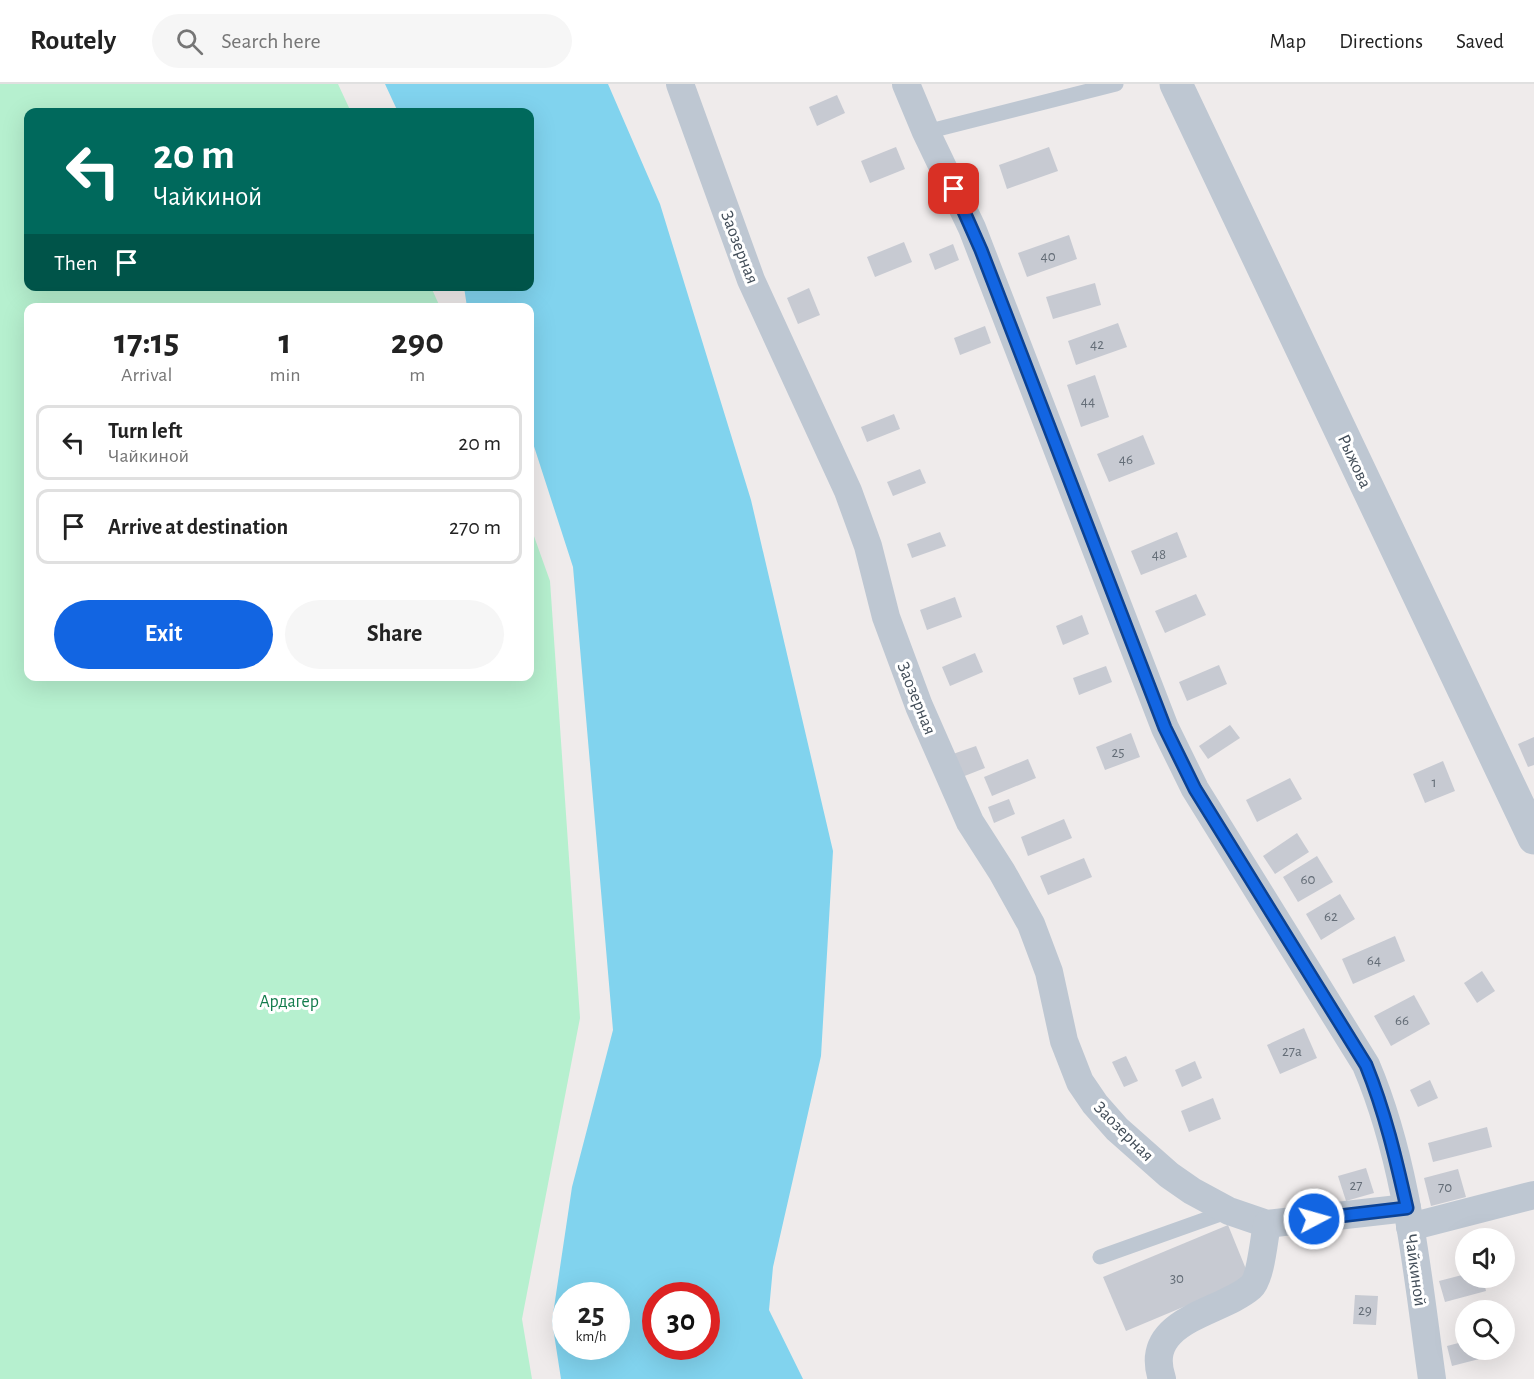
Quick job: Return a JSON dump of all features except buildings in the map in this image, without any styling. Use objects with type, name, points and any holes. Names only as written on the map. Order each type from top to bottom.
[{"type":"street","name":"Заозерная","points":[[680,84],[751,280],[848,490],[868,546],[886,617],[919,706],[970,822],[1002,872],[1031,924],[1048,972],[1064,1041],[1075,1072],[1095,1104],[1146,1155],[1192,1191],[1229,1211],[1267,1224],[1409,1217],[1534,1195]]},
{"type":"street","name":"Чайкиной","points":[[906,84],[926,132],[972,228],[1165,728],[1195,789],[1366,1065],[1390,1130],[1409,1217],[1432,1379]]},
{"type":"street","name":"Рыжова","points":[[1176,84],[1534,838]]},
{"type":"street","points":[[1162,1379],[1157,1364],[1168,1336],[1187,1320],[1245,1290],[1255,1282],[1267,1224]]},
{"type":"lane","points":[[926,132],[1116,84]]},
{"type":"lane","points":[[1100,1257],[1229,1211]]},
{"type":"green space","name":"Ардагер","points":[[0,84],[338,84],[349,108],[24,108],[24,291],[433,291],[438,303],[24,303],[24,681],[534,681],[534,536],[550,581],[580,1018],[522,1319],[532,1379],[0,1379]]},
{"type":"water","points":[[385,84],[608,84],[660,204],[751,500],[833,851],[821,1056],[773,1267],[769,1310],[803,1379],[561,1379],[558,1360],[630,1360],[630,1282],[558,1282],[572,1187],[613,1030],[573,567],[534,446],[534,303],[466,303],[465,291],[534,291],[534,108],[396,108]]},
{"type":"route","points":[[954,189],[981,250],[1165,728],[1195,789],[1366,1065],[1379,1097],[1390,1130],[1407,1208],[1314,1219]]}]
